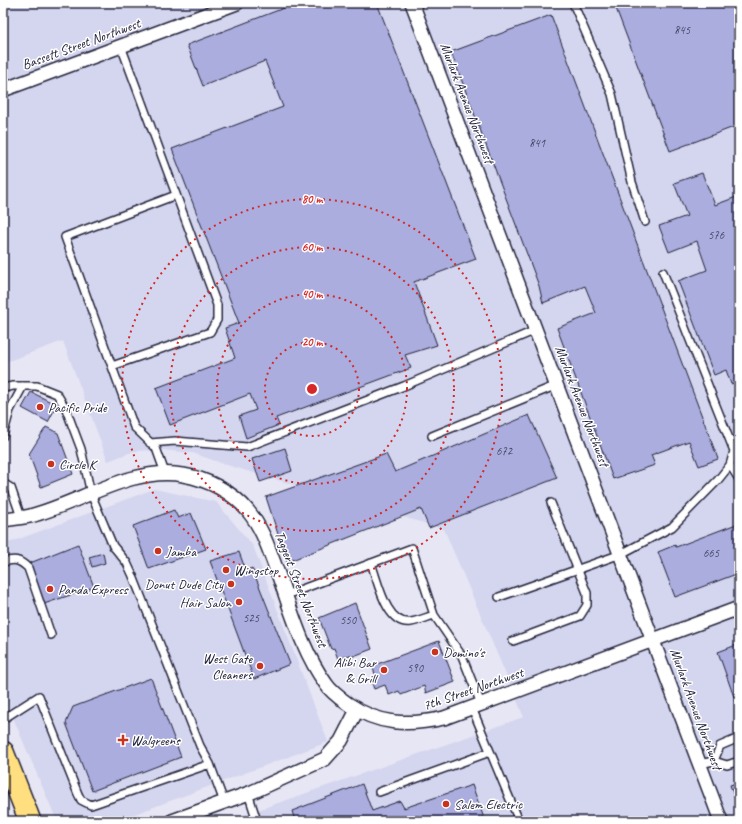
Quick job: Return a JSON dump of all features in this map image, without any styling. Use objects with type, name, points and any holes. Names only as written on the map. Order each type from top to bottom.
[{"type":"main road","points":[[3,752],[30,821]]},
{"type":"street","name":"Bassett Street Northwest","points":[[3,90],[237,3]]},
{"type":"street","name":"Murlark Avenue Northwest","points":[[412,3],[720,821]]},
{"type":"street","name":"Taggert Street Northwest","points":[[3,520],[30,516],[92,494],[120,482],[148,475],[183,474],[205,481],[230,494],[248,510],[263,532],[307,654],[326,686],[358,710]]},
{"type":"street","name":"7th Street Northwest","points":[[358,710],[376,719],[398,723],[419,724],[444,718],[739,608]]},
{"type":"street","points":[[172,821],[195,817],[224,802],[248,793],[324,759],[341,741],[358,710]]},
{"type":"lane","points":[[573,3],[612,94],[632,182],[645,222]]},
{"type":"lane","points":[[112,366],[210,332],[217,320],[217,305],[121,46]]},
{"type":"lane","points":[[165,474],[156,448],[134,427],[65,237],[176,195]]},
{"type":"lane","points":[[499,597],[620,554],[640,545],[672,527],[730,465],[736,450],[663,272]]},
{"type":"lane","points":[[150,443],[175,441],[246,447],[404,386],[536,330]]},
{"type":"lane","points":[[432,436],[557,385]]},
{"type":"lane","points":[[3,436],[10,410],[23,386]]},
{"type":"lane","points":[[3,388],[37,386],[57,394],[66,409],[81,449],[92,494],[113,546],[127,563],[133,576],[200,746],[210,764],[224,802]]},
{"type":"lane","points":[[730,465],[739,479]]},
{"type":"lane","points":[[3,483],[11,488],[21,517]]},
{"type":"lane","points":[[513,641],[580,616],[587,605],[587,593],[579,569],[551,503]]},
{"type":"lane","points":[[286,595],[412,548],[434,615],[462,656],[490,752],[519,821]]},
{"type":"lane","points":[[3,562],[12,559],[20,561],[28,568],[51,635]]},
{"type":"lane","points":[[371,563],[389,611],[396,619],[411,622],[434,615]]},
{"type":"lane","points":[[3,719],[39,696],[78,794],[81,800],[90,805],[210,764]]},
{"type":"lane","points":[[714,761],[720,746],[739,738]]},
{"type":"lane","points":[[379,792],[490,752]]},
{"type":"lane","points":[[699,764],[714,761],[726,766],[739,761]]},
{"type":"lane","points":[[248,793],[257,821]]},
{"type":"shaded area","points":[[3,3],[739,3],[739,821],[227,821],[524,717],[444,529],[227,465],[193,453],[163,450],[134,451],[108,461],[63,341],[3,363]]},
{"type":"shaded area","points":[[154,489],[216,502],[253,546],[328,742],[116,821],[57,821],[3,694],[3,545]]},
{"type":"building","points":[[297,3],[377,3],[476,259],[414,282],[437,345],[405,355],[411,368],[276,418],[279,425],[246,438],[239,416],[256,410],[250,394],[170,425],[156,388],[235,358],[225,328],[239,323],[172,149],[283,107],[265,61],[203,86],[187,45]]},
{"type":"building","points":[[614,3],[739,3],[739,125],[670,151]]},
{"type":"building","points":[[551,15],[718,459],[699,466],[689,441],[651,455],[655,465],[613,479],[557,328],[596,313],[585,286],[543,303],[539,286],[451,52]]},
{"type":"building","points":[[702,173],[715,205],[739,196],[739,381],[731,384],[726,370],[714,375],[678,281],[707,270],[697,241],[669,252],[659,226],[687,216],[674,183]]},
{"type":"building","name":"Pacific Pride","points":[[31,392],[57,405],[48,422],[22,408]]},
{"type":"building","points":[[529,415],[557,478],[429,528],[421,509],[287,562],[266,497],[386,454],[395,472]]},
{"type":"building","name":"Circle K","points":[[46,427],[58,433],[73,474],[41,487],[29,454]]},
{"type":"building","points":[[285,448],[292,471],[260,482],[252,459]]},
{"type":"building","points":[[174,510],[178,518],[191,513],[206,549],[149,569],[133,526]]},
{"type":"building","points":[[739,523],[739,573],[675,597],[658,552],[675,545],[676,547]]},
{"type":"building","points":[[78,544],[94,587],[44,604],[30,563]]},
{"type":"building","points":[[239,552],[246,571],[252,568],[290,664],[254,679],[210,561]]},
{"type":"building","points":[[103,553],[105,563],[92,567],[89,557]]},
{"type":"building","points":[[355,603],[372,649],[351,657],[350,655],[338,659],[334,648],[331,649],[319,618]]},
{"type":"building","points":[[439,641],[455,682],[426,693],[424,686],[401,695],[399,691],[389,695],[385,685],[374,689],[371,681],[377,679],[372,666]]},
{"type":"building","points":[[739,644],[739,711],[718,652]]},
{"type":"building","name":"Walgreens","points":[[151,678],[181,757],[92,791],[66,723],[73,707]]},
{"type":"building","points":[[739,782],[739,810],[730,785]]},
{"type":"building","name":"Salem Electric","points":[[362,784],[372,811],[400,801],[404,808],[472,785],[485,821],[295,821],[292,811]]},
{"type":"place","name":"Pacific Pride","points":[[40,407]]},
{"type":"place","name":"Circle K","points":[[51,464]]},
{"type":"place","name":"Jamba","points":[[158,551]]},
{"type":"place","name":"Wingstop","points":[[226,570]]},
{"type":"place","name":"Donut Dude City","points":[[231,584]]},
{"type":"place","name":"Panda Express","points":[[50,589]]},
{"type":"place","name":"Hair Salon","points":[[239,602]]},
{"type":"place","name":"Domino's","points":[[435,652]]},
{"type":"place","name":"West Gate Cleaners","points":[[260,666]]},
{"type":"place","name":"Alibi Bar & Grill","points":[[384,670]]},
{"type":"place","name":"Walgreens","points":[[123,740]]},
{"type":"place","name":"Salem Electric","points":[[446,804]]}]
